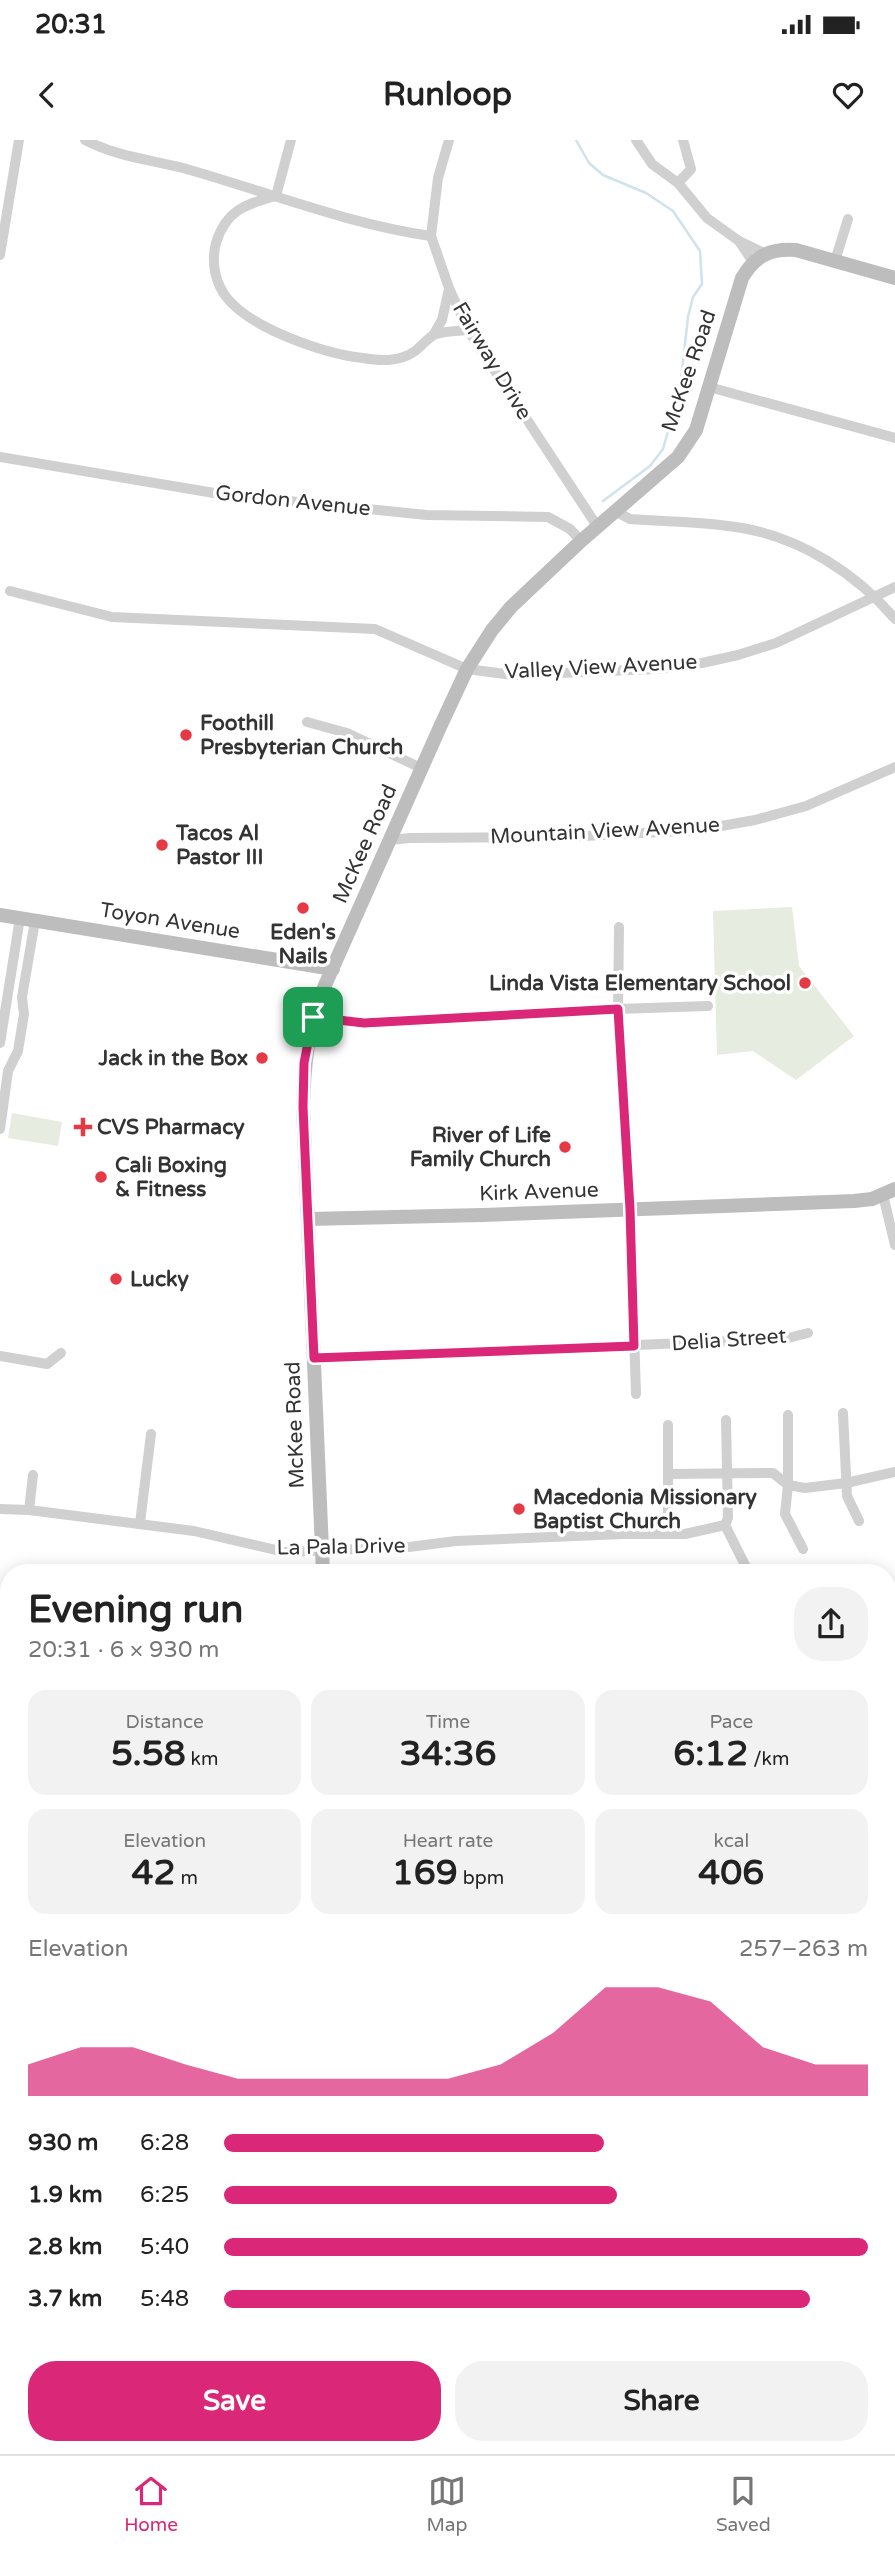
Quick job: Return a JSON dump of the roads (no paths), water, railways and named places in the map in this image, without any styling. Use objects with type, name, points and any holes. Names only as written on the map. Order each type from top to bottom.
[{"type":"street","points":[[0,255],[19,140]]},
{"type":"street","points":[[85,140],[108,152],[183,169],[397,231],[432,236]]},
{"type":"street","points":[[276,196],[291,140]]},
{"type":"street","name":"Fairway Drive","points":[[449,140],[438,178],[432,236],[449,288],[468,330],[597,526]]},
{"type":"street","points":[[636,140],[652,164],[678,183],[707,218],[758,258],[783,249],[796,250],[895,278]]},
{"type":"street","points":[[678,183],[691,169],[683,140]]},
{"type":"street","points":[[276,196],[244,205],[225,224],[215,246],[213,260],[215,275],[227,298],[239,310],[261,324],[338,354],[384,360],[400,358],[413,352],[434,334],[442,320],[449,288]]},
{"type":"street","points":[[835,261],[848,219]]},
{"type":"street","name":"McKee Road","points":[[322,1564],[303,1107],[304,1063],[313,1017],[388,840],[467,669],[492,630],[511,607],[597,526],[678,457],[689,443],[742,278],[758,258]]},
{"type":"street","points":[[434,334],[468,330]]},
{"type":"street","points":[[709,387],[895,438]]},
{"type":"street","name":"Gordon Avenue","points":[[0,457],[219,494],[427,515],[548,517],[570,529],[581,541]]},
{"type":"street","points":[[615,511],[629,519],[743,528],[801,546],[851,576],[895,619]]},
{"type":"street","name":"Valley View Avenue","points":[[10,591],[112,617],[374,629],[467,669],[513,675],[656,669],[702,663],[776,643],[895,587]]},
{"type":"street","points":[[307,722],[347,733],[421,768]]},
{"type":"street","name":"Mountain View Avenue","points":[[388,840],[565,837],[699,830],[755,820],[806,806],[895,767]]},
{"type":"street","name":"Toyon Avenue","points":[[0,915],[333,969]]},
{"type":"street","points":[[0,1043],[20,918]]},
{"type":"street","points":[[0,1129],[8,1071],[18,1051],[24,1014],[22,997],[35,921]]},
{"type":"street","points":[[619,927],[618,1009],[630,1209],[636,1394]]},
{"type":"street","points":[[313,1017],[364,1023],[708,1006]]},
{"type":"street","points":[[0,1060],[8,1071]]},
{"type":"street","points":[[889,1192],[895,1245]]},
{"type":"street","name":"Kirk Avenue","points":[[308,1219],[854,1201],[889,1192]]},
{"type":"street","name":"Delia Street","points":[[314,1358],[784,1339],[808,1333]]},
{"type":"street","points":[[0,1356],[47,1364],[61,1353]]},
{"type":"street","points":[[843,1413],[847,1496],[859,1521]]},
{"type":"street","points":[[788,1415],[788,1485],[785,1514],[803,1549]]},
{"type":"street","points":[[726,1420],[728,1518],[725,1525],[744,1564]]},
{"type":"street","points":[[668,1425],[668,1513]]},
{"type":"street","points":[[140,1523],[151,1434]]},
{"type":"street","points":[[668,1474],[773,1473],[788,1485],[805,1488],[846,1483],[895,1472]]},
{"type":"street","points":[[29,1510],[33,1475]]},
{"type":"street","name":"La Pala Drive","points":[[0,1509],[29,1510],[194,1531],[285,1552],[409,1547],[456,1541],[685,1534],[725,1525]]},
{"type":"waterway","points":[[576,140],[589,163],[603,175],[646,193],[673,211],[700,251],[702,284],[693,297],[688,317],[680,389],[663,449],[650,466],[603,501]]},
{"type":"place","name":"Foothill Presbyterian Church","points":[[186,735]]},
{"type":"place","name":"Tacos Al Pastor III","points":[[162,845]]},
{"type":"place","name":"Eden's Nails","points":[[303,908]]},
{"type":"place","name":"Linda Vista Elementary School","points":[[805,983]]},
{"type":"place","name":"Jack in the Box","points":[[262,1058]]},
{"type":"place","name":"CVS Pharmacy","points":[[83,1127]]},
{"type":"place","name":"River of Life Family Church","points":[[565,1147]]},
{"type":"place","name":"Cali Boxing & Fitness","points":[[101,1177]]},
{"type":"place","name":"Lucky","points":[[116,1279]]},
{"type":"place","name":"Macedonia Missionary Baptist Church","points":[[519,1509]]}]
